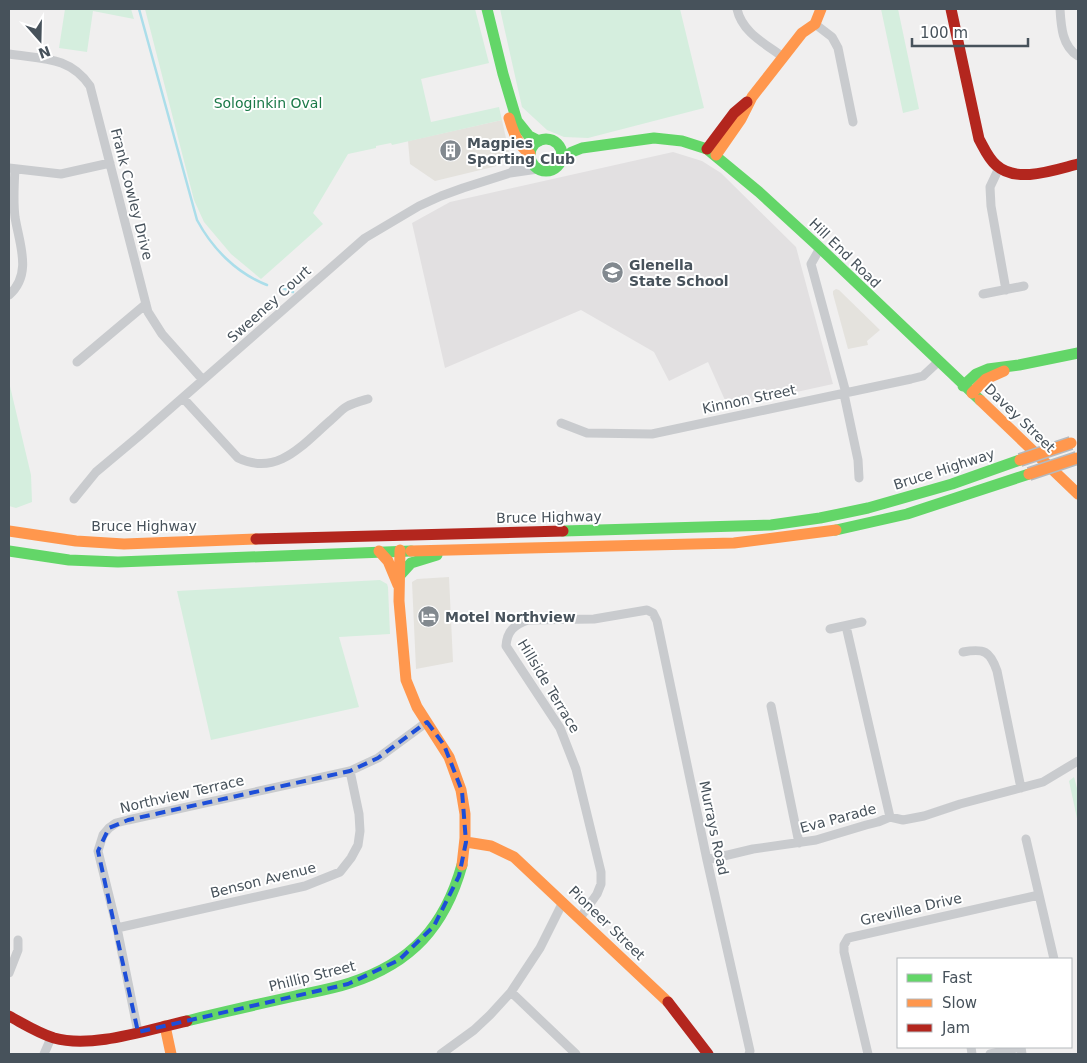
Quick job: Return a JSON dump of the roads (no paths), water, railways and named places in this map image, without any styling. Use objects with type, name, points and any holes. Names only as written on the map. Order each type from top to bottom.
[{"type":"main road","points":[[487,9],[503,74],[520,128],[529,136],[539,141]]},
{"type":"main road","points":[[711,152],[742,119],[752,98],[802,33],[815,24],[820,9]]},
{"type":"main road","points":[[951,9],[979,139],[984,152],[991,161],[999,168],[1013,173],[1028,174],[1078,164]]},
{"type":"main road","points":[[503,74],[505,98],[511,124],[524,150],[530,155]]},
{"type":"main road","name":"Hill End Road","points":[[560,161],[572,152],[582,148],[654,138],[682,142],[711,152],[746,180],[820,248],[963,386]]},
{"type":"main road","points":[[539,141],[555,142],[561,151],[560,161],[554,168],[549,170],[538,169],[532,164],[530,155],[532,148],[539,141]]},
{"type":"main road","name":"Hill End Road","points":[[555,142],[582,148]]},
{"type":"main road","points":[[963,386],[976,374],[988,369],[1078,353]]},
{"type":"main road","points":[[972,394],[986,379],[1019,365]]},
{"type":"main road","name":"Davey Street","points":[[963,386],[1078,494]]},
{"type":"main road","name":"Bruce Highway","points":[[12,532],[76,541],[124,544],[771,525],[820,518],[868,508],[952,484],[1075,442]]},
{"type":"main road","points":[[9,550],[59,558],[118,562],[400,550],[453,551],[734,543],[824,532],[873,523],[907,514],[1078,458]]},
{"type":"main road","points":[[246,539],[287,544],[389,541],[400,550],[401,574],[399,589]]},
{"type":"main road","points":[[380,551],[388,561],[399,589]]},
{"type":"main road","points":[[401,574],[406,567],[414,562],[453,551]]},
{"type":"main road","name":"Phillip Street","points":[[9,1016],[51,1038],[66,1041],[87,1041],[138,1032],[348,984],[381,971],[418,945],[434,926],[447,906],[459,876],[466,842],[466,816],[455,768],[444,745],[419,711],[408,687],[404,670],[399,589]]},
{"type":"main road","name":"Pioneer Street","points":[[466,842],[486,843],[505,850],[514,857],[671,1006],[708,1054]]},
{"type":"main road","points":[[165,1026],[170,1054]]},
{"type":"street","points":[[736,9],[747,31],[783,57]]},
{"type":"street","points":[[1060,9],[1065,41],[1072,52],[1078,56]]},
{"type":"street","points":[[815,24],[832,37],[838,48],[853,122]]},
{"type":"street","name":"Frank Cowley Drive","points":[[9,54],[59,62],[77,70],[84,76],[90,86],[146,304],[156,326],[203,380]]},
{"type":"street","name":"Sweeney Court","points":[[510,173],[522,160],[530,155]]},
{"type":"street","points":[[9,294],[17,286],[22,275],[24,262],[13,195],[12,169],[61,174],[110,163]]},
{"type":"street","points":[[999,168],[990,187],[991,206],[1006,290]]},
{"type":"street","name":"Sweeney Court","points":[[74,499],[96,472],[366,238],[419,206],[441,196],[510,173],[538,169]]},
{"type":"street","points":[[820,248],[811,264],[845,393],[859,478]]},
{"type":"street","points":[[983,294],[1024,286]]},
{"type":"street","points":[[77,362],[146,304]]},
{"type":"street","name":"Kinnon Street","points":[[561,424],[587,433],[652,434],[922,376],[938,362]]},
{"type":"street","points":[[183,398],[238,458],[249,463],[259,464],[271,463],[292,454],[346,407],[368,399]]},
{"type":"street","name":"Murrays Road","points":[[647,610],[653,613],[657,621],[707,860],[750,1051],[749,1054]]},
{"type":"street","name":"Hillside Terrace","points":[[580,918],[597,894],[601,884],[601,872],[592,829],[566,740],[506,646],[506,638],[511,629],[528,620],[594,619],[647,610]]},
{"type":"street","points":[[830,629],[862,622]]},
{"type":"street","points":[[846,626],[890,817]]},
{"type":"street","points":[[963,652],[985,652],[990,655],[994,662],[1022,788]]},
{"type":"street","points":[[771,706],[799,843]]},
{"type":"street","name":"Northview Terrace","points":[[138,1032],[117,928],[98,851],[103,835],[109,828],[116,823],[128,820],[350,771],[367,765],[428,722]]},
{"type":"street","name":"Eva Parade","points":[[707,860],[754,848],[816,840],[890,817],[903,820],[924,816],[960,804],[1043,782],[1078,761]]},
{"type":"street","name":"Benson Avenue","points":[[117,928],[305,886],[340,872],[358,844],[360,831],[358,806],[350,771]]},
{"type":"street","points":[[1026,839],[1054,958]]},
{"type":"street","name":"Grevillea Drive","points":[[868,1054],[844,952],[844,945],[848,938],[1039,895]]},
{"type":"street","points":[[445,1053],[485,1020],[511,992],[540,948],[563,902]]},
{"type":"street","points":[[9,973],[18,950],[18,940]]},
{"type":"street","points":[[511,992],[576,1054]]},
{"type":"street","points":[[44,1054],[51,1038]]},
{"type":"street","points":[[990,1054],[1017,1048]]},
{"type":"waterway","points":[[139,9],[197,220],[218,250],[235,267],[267,285]]},
{"type":"waterway","points":[[280,287],[293,292]]},
{"type":"place","name":"Magpies Sporting Club","points":[[451,151]]},
{"type":"place","name":"Glenella State School","points":[[613,273]]},
{"type":"place","name":"Motel Northview","points":[[429,617]]},
{"type":"park label","name":"Sologinkin Oval","points":[[268,103]]}]
